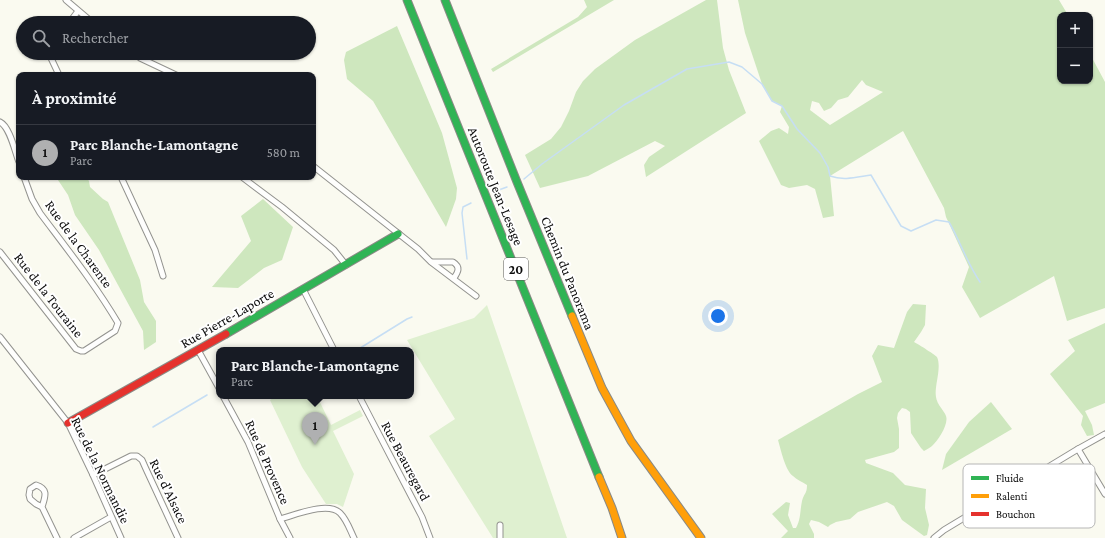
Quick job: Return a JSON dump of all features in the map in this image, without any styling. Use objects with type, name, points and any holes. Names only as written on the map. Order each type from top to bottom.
[{"type":"main road","name":"Autoroute Jean-Lesage","points":[[407,0],[609,500],[622,538]]},
{"type":"main road","name":"Chemin du Panorama","points":[[445,0],[517,182],[602,388],[631,441],[701,538]]},
{"type":"main road","name":"Rue Pierre-Laporte","points":[[68,423],[198,350],[398,234]]},
{"type":"street","points":[[66,0],[84,16]]},
{"type":"street","points":[[74,16],[78,11]]},
{"type":"street","points":[[52,60],[58,72]]},
{"type":"street","points":[[144,60],[170,72]]},
{"type":"street","points":[[0,122],[7,129],[16,154]]},
{"type":"street","points":[[316,168],[418,249],[431,262],[476,296]]},
{"type":"street","name":"Rue de la Charente","points":[[25,180],[32,199],[40,213],[100,294],[118,323]]},
{"type":"street","points":[[122,180],[155,250],[163,276]]},
{"type":"street","points":[[246,180],[282,207],[334,250],[346,264]]},
{"type":"street","name":"Rue de la Touraine","points":[[0,252],[76,348],[84,351],[115,331],[118,323]]},
{"type":"street","points":[[431,262],[453,262],[456,264],[458,267],[458,272],[454,278]]},
{"type":"street","points":[[303,289],[332,347]]},
{"type":"street","name":"Rue de la Normandie","points":[[0,337],[68,423],[121,538]]},
{"type":"street","points":[[198,350],[216,383]]},
{"type":"street","name":"Rue de Provence","points":[[225,399],[248,442],[280,519],[290,538]]},
{"type":"street","name":"Rue Beauregard","points":[[361,399],[422,517],[430,538]]},
{"type":"street","points":[[1053,464],[1105,434]]},
{"type":"street","points":[[1078,449],[1087,464]]},
{"type":"street","name":"Rue d'Alsace","points":[[93,475],[131,456],[137,456],[142,460],[178,538]]},
{"type":"street","points":[[1095,477],[1105,494]]},
{"type":"street","points":[[42,507],[57,538]]},
{"type":"street","points":[[280,519],[320,508],[333,509],[340,513],[344,518],[354,538]]},
{"type":"street","points":[[74,538],[111,517]]},
{"type":"street","points":[[934,538],[963,519]]},
{"type":"street","points":[[500,525],[500,538]]},
{"type":"green space","points":[[584,0],[614,0],[493,72],[491,69],[578,17],[587,7]]},
{"type":"green space","points":[[706,0],[717,0],[723,48],[729,70],[746,113],[646,177],[644,165],[649,157],[665,146],[655,141],[588,176],[540,188],[525,155],[551,139],[561,127],[576,92],[583,81],[595,69],[635,40]]},
{"type":"green space","points":[[738,0],[1059,0],[1066,12],[1057,12],[1057,84],[1093,84],[1093,60],[1105,82],[1105,308],[1067,321],[1054,276],[980,318],[962,287],[969,267],[946,217],[944,208],[903,131],[830,176],[834,216],[823,218],[815,189],[807,185],[789,188],[781,185],[759,141],[771,131],[779,128],[788,134],[789,127],[780,112],[782,106],[772,101],[762,84],[745,33]],"holes":[[[862,80],[866,85],[883,92],[830,125],[810,110],[812,101],[819,103],[824,111],[831,108],[838,100],[848,97]]]},
{"type":"green space","points":[[397,26],[442,133],[457,188],[456,199],[446,227],[373,101],[347,79],[344,60],[346,52]]},
{"type":"green space","points":[[58,180],[88,180],[90,187],[108,202],[140,280],[144,302],[156,321],[156,342],[144,350],[143,331],[99,250],[75,215],[68,195]]},
{"type":"green space","points":[[263,199],[293,227],[282,260],[264,268],[238,288],[212,287],[251,241],[241,216]]},
{"type":"green space","points":[[913,304],[926,305],[925,325],[914,342],[937,357],[939,366],[936,397],[946,416],[946,423],[937,440],[931,447],[924,451],[911,433],[910,412],[902,408],[898,413],[897,418],[899,429],[899,448],[894,452],[865,460],[866,463],[893,473],[905,485],[926,489],[925,508],[929,525],[927,535],[924,536],[902,520],[894,506],[887,502],[858,512],[850,519],[836,522],[828,527],[811,520],[809,524],[814,534],[814,538],[781,538],[788,531],[772,514],[786,502],[790,503],[788,515],[793,528],[796,528],[807,485],[796,479],[790,473],[778,440],[858,394],[882,382],[872,356],[878,345],[894,348],[907,312]]},
{"type":"green space","points":[[487,305],[567,538],[493,538],[429,436],[455,419],[414,352],[414,347],[411,347],[407,340],[474,318]]},
{"type":"green space","points":[[1105,323],[1105,403],[1085,411],[1092,425],[1094,435],[1087,436],[1081,425],[1083,416],[1050,374],[1075,351],[1068,340]]},
{"type":"green space","points":[[318,399],[331,425],[360,410],[363,416],[333,431],[354,474],[343,507],[337,504],[326,504],[302,467],[270,400]]},
{"type":"green space","points":[[991,402],[1012,429],[942,470],[946,454],[969,422]]},
{"type":"waterway","points":[[524,179],[542,164],[624,105],[687,69],[729,62],[742,67],[762,84],[772,101],[782,106],[797,129],[820,153],[828,167],[830,176],[856,178],[871,175],[901,226],[911,231],[936,220],[949,222],[980,282]]},
{"type":"waterway","points":[[496,191],[507,187]]},
{"type":"waterway","points":[[467,259],[462,213],[463,207],[471,203]]},
{"type":"waterway","points":[[362,347],[412,317]]},
{"type":"waterway","points":[[153,427],[207,395]]},
{"type":"traffic: fast","points":[[407,0],[599,477]]},
{"type":"traffic: fast","points":[[445,0],[572,316]]},
{"type":"traffic: fast","points":[[226,334],[398,234]]},
{"type":"traffic: slow","points":[[572,316],[602,388],[631,441],[701,538]]},
{"type":"traffic: slow","points":[[599,477],[612,508],[622,538]]},
{"type":"traffic: jam","points":[[68,423],[226,334]]},
{"type":"place","name":"Parc Blanche-Lamontagne","points":[[315,445]]}]
